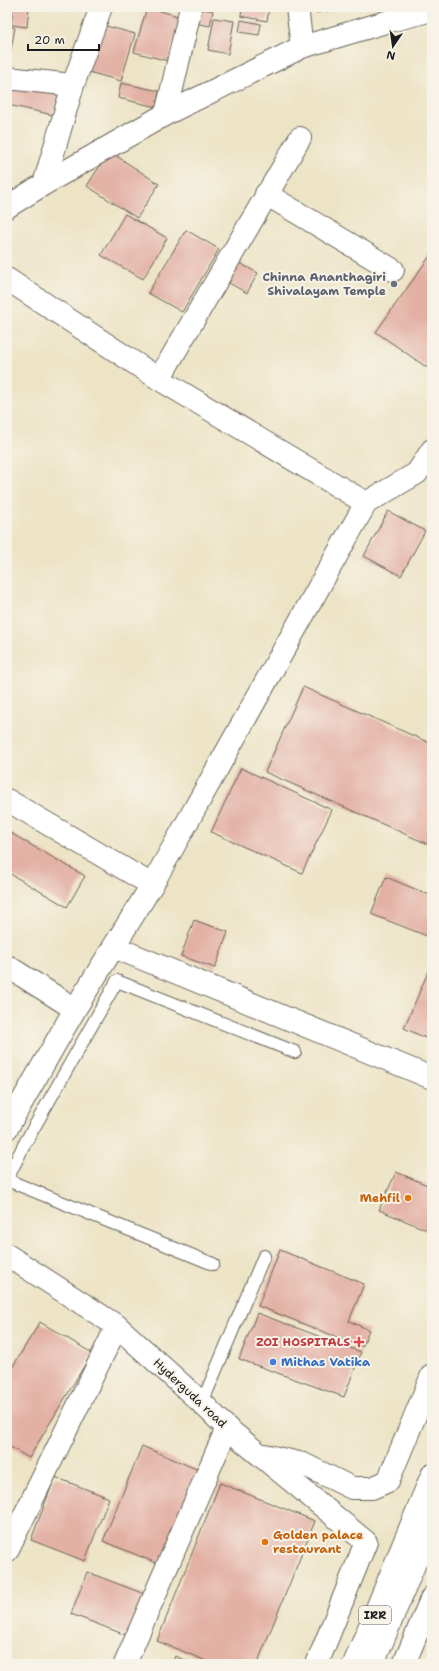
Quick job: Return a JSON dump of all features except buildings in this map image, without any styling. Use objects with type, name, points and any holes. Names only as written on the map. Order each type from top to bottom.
[{"type":"main road","points":[[44,184],[73,85],[101,7]]},
{"type":"main road","points":[[166,114],[191,7]]},
{"type":"main road","points":[[297,7],[302,47]]},
{"type":"main road","points":[[7,207],[166,114],[302,47],[385,14],[432,10]]},
{"type":"main road","points":[[7,78],[73,85]]},
{"type":"main road","points":[[159,379],[300,138]]},
{"type":"main road","points":[[266,194],[392,270]]},
{"type":"main road","points":[[7,279],[159,379],[366,504]]},
{"type":"main road","points":[[7,1128],[75,1009],[152,886],[366,504],[417,473],[432,450]]},
{"type":"main road","points":[[7,800],[152,886]]},
{"type":"main road","points":[[114,947],[432,1078]]},
{"type":"main road","points":[[7,966],[75,1009]]},
{"type":"main road","name":"Hyderguda road","points":[[7,1255],[117,1326],[202,1403],[227,1428],[366,1542],[317,1664]]},
{"type":"main road","points":[[7,1551],[117,1326]]},
{"type":"main road","points":[[259,1454],[303,1464],[352,1488],[372,1488],[388,1481],[432,1375]]},
{"type":"main road","points":[[125,1664],[227,1428]]},
{"type":"main road","name":"IRR","points":[[354,1664],[432,1476]]},
{"type":"main road","points":[[374,1664],[432,1522]]},
{"type":"main road","points":[[404,1664],[432,1597]]},
{"type":"lane","points":[[213,1264],[7,1180],[24,1145],[117,981],[295,1052]]},
{"type":"lane","points":[[202,1403],[264,1256]]},
{"type":"place","name":"Chinna Ananthagiri Shivalayam Temple","points":[[394,284]]},
{"type":"place","name":"Mehfil","points":[[408,1198]]},
{"type":"place","name":"ZOI HOSPITALS","points":[[359,1342]]},
{"type":"place","name":"Mithas Vatika","points":[[273,1362]]},
{"type":"place","name":"Golden palace restaurant","points":[[265,1542]]}]
